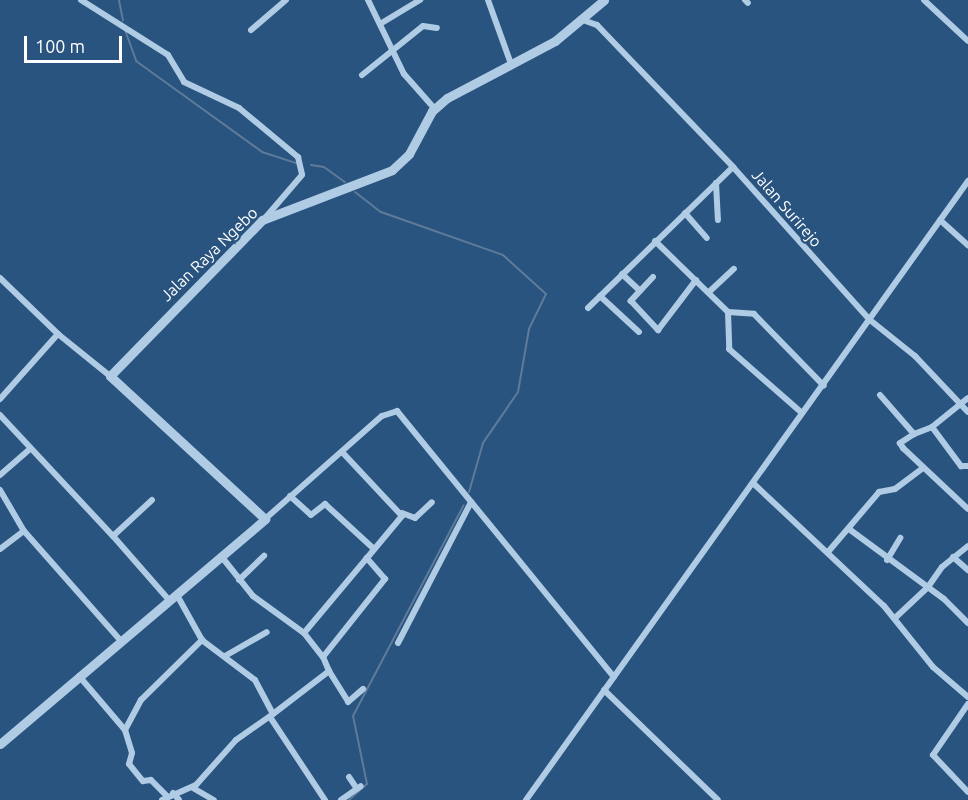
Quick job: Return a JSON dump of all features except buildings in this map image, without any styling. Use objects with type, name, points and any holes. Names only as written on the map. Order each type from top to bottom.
[{"type":"street","points":[[81,0],[168,55],[184,82],[240,108],[298,157],[303,175],[262,220]]},
{"type":"street","points":[[251,30],[286,0]]},
{"type":"street","points":[[368,0],[410,82],[435,109]]},
{"type":"street","points":[[380,24],[420,0]]},
{"type":"street","points":[[488,0],[511,64]]},
{"type":"street","name":"Jalan Raya Ngebo","points":[[110,376],[262,220],[392,170],[413,148],[435,109],[583,20],[604,0]]},
{"type":"street","points":[[924,0],[968,41]]},
{"type":"street","points":[[595,9],[597,26]]},
{"type":"street","name":"Jalan Surirejo","points":[[583,20],[597,26],[733,166],[870,320],[915,356],[968,412]]},
{"type":"street","points":[[362,75],[392,47],[423,26],[437,28]]},
{"type":"street","points":[[588,308],[733,166]]},
{"type":"street","points":[[526,800],[802,413],[824,386],[968,181]]},
{"type":"street","points":[[716,183],[718,220]]},
{"type":"street","points":[[685,213],[707,238]]},
{"type":"street","points":[[940,220],[968,245]]},
{"type":"street","points":[[655,241],[728,312],[729,349],[802,413]]},
{"type":"street","points":[[709,292],[734,269]]},
{"type":"street","points":[[622,274],[639,290]]},
{"type":"street","points":[[653,277],[639,290],[632,304],[658,330],[696,280]]},
{"type":"street","points":[[0,278],[58,334],[110,376],[265,519]]},
{"type":"street","points":[[600,296],[639,332]]},
{"type":"street","points":[[728,312],[754,314],[824,386]]},
{"type":"street","points":[[0,399],[58,334]]},
{"type":"street","points":[[880,395],[914,434]]},
{"type":"street","points":[[968,398],[932,427],[914,434],[900,444],[922,470],[968,509]]},
{"type":"street","points":[[0,744],[342,453],[382,416],[397,411],[614,677]]},
{"type":"street","points":[[0,416],[173,598],[202,640],[255,680],[272,716],[325,800]]},
{"type":"street","points":[[932,427],[961,466],[968,466]]},
{"type":"street","points":[[0,475],[30,449]]},
{"type":"street","points":[[342,453],[402,513],[415,518],[432,502]]},
{"type":"street","points":[[828,552],[879,492],[895,489],[922,470]]},
{"type":"street","points":[[754,483],[895,618],[933,667],[968,697]]},
{"type":"street","points":[[0,490],[24,531],[121,641]]},
{"type":"street","points":[[290,496],[310,515],[325,504],[373,548]]},
{"type":"street","points":[[113,536],[152,500]]},
{"type":"street","points":[[398,643],[471,502]]},
{"type":"street","points":[[304,633],[402,513]]},
{"type":"street","points":[[849,529],[887,561],[928,587],[968,623]]},
{"type":"street","points":[[0,549],[24,531]]},
{"type":"street","points":[[887,561],[900,538]]},
{"type":"street","points":[[895,618],[928,587],[953,557],[968,546]]},
{"type":"street","points":[[221,556],[238,580],[266,608],[304,633],[323,657],[348,702],[363,689]]},
{"type":"street","points":[[238,580],[264,556]]},
{"type":"street","points":[[953,557],[968,570]]},
{"type":"street","points":[[323,657],[385,579],[367,558]]},
{"type":"street","points":[[962,616],[968,610]]},
{"type":"street","points":[[225,656],[267,632]]},
{"type":"street","points":[[125,730],[141,700],[202,640]]},
{"type":"street","points":[[168,796],[193,788],[236,740],[272,716],[329,671]]},
{"type":"street","points":[[79,676],[125,730],[132,753],[129,764],[143,781],[151,780],[168,796],[179,800]]},
{"type":"street","points":[[604,690],[718,800]]},
{"type":"street","points":[[967,706],[933,755],[968,792]]},
{"type":"street","points":[[341,800],[359,787],[349,777]]},
{"type":"street","points":[[193,788],[214,800]]},
{"type":"waterway","points":[[119,0],[123,21]]},
{"type":"waterway","points":[[125,30],[136,61],[262,152],[296,163]]},
{"type":"waterway","points":[[311,165],[324,167],[345,182]]},
{"type":"waterway","points":[[355,192],[381,212],[503,255],[546,294],[529,329],[518,392],[483,443],[469,492]]},
{"type":"waterway","points":[[349,800],[367,784],[353,716],[464,505]]}]
